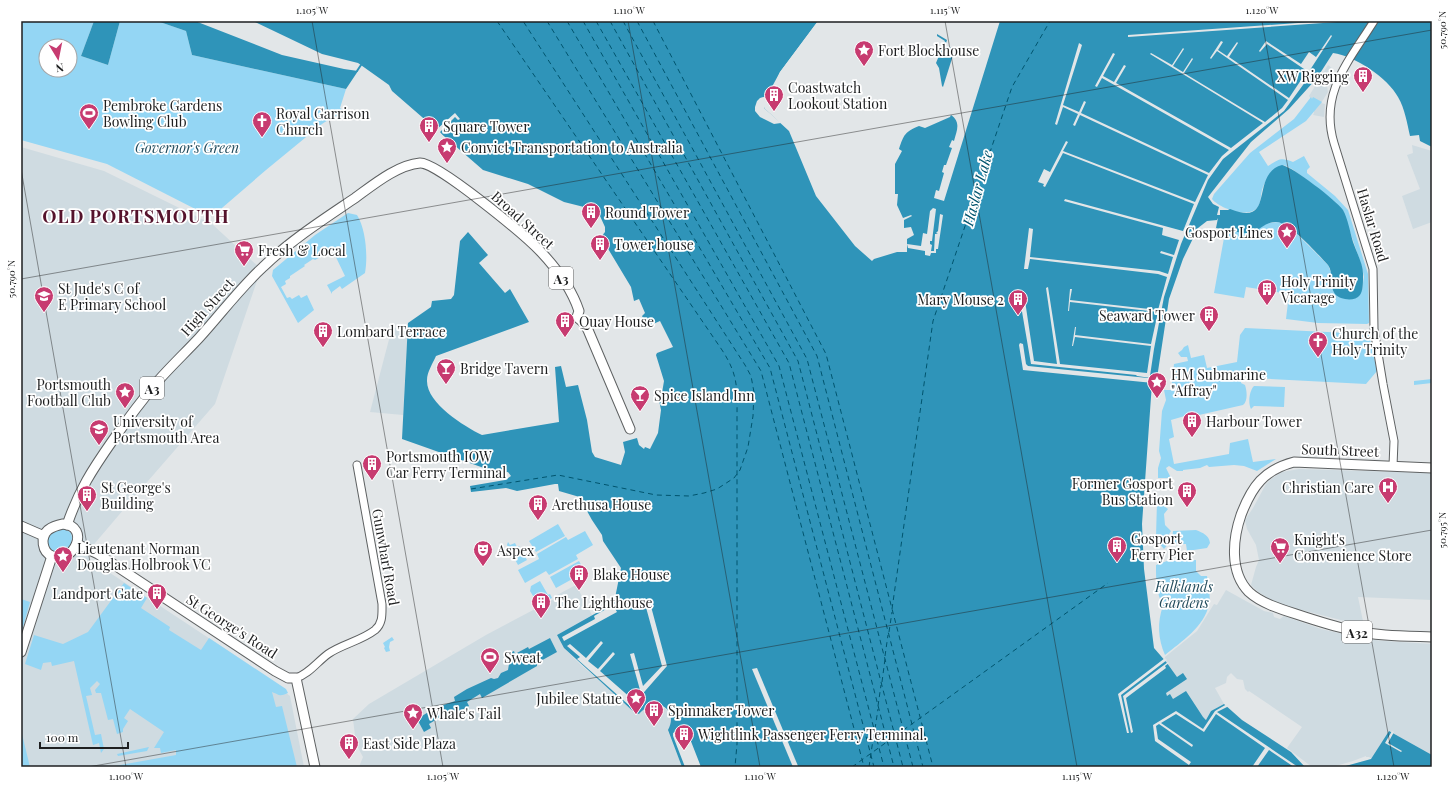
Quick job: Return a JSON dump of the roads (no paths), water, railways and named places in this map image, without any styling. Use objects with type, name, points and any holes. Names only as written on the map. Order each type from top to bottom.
[{"type":"main road","name":"Broad Street","points":[[422,163],[436,170],[486,205],[541,252],[564,282],[578,309],[577,317],[586,325],[630,429]]},
{"type":"main road","name":"High Street","points":[[67,525],[74,505],[90,474],[136,408],[157,382],[261,269],[297,238],[376,184],[398,170],[422,163]]},
{"type":"main road","name":"South Street","points":[[1432,468],[1294,462],[1276,468],[1263,476],[1247,501],[1236,530],[1235,554],[1238,571],[1246,587],[1253,595],[1266,603],[1351,630],[1387,636],[1432,637]]},
{"type":"main road","points":[[63,524],[72,527],[77,534],[77,544],[72,552],[68,554],[58,557],[52,556],[45,549],[43,544],[44,536],[46,532],[53,527],[63,524]]},
{"type":"main road","points":[[21,526],[44,536]]},
{"type":"main road","name":"St George's Road","points":[[77,544],[98,554],[275,671],[286,677],[296,678]]},
{"type":"main road","points":[[21,652],[52,556]]},
{"type":"main road","points":[[296,678],[315,767]]},
{"type":"street","name":"Haslar Road","points":[[1374,21],[1334,88],[1329,110],[1329,126],[1373,269],[1374,330],[1394,441],[1394,466]]},
{"type":"street","name":"Gunwharf Road","points":[[296,678],[304,675],[335,650],[375,630],[381,622],[382,604],[357,465]]},
{"type":"water","points":[[94,21],[120,21],[108,65],[81,56]]},
{"type":"water","points":[[157,21],[195,21],[282,55],[358,71],[346,89],[192,55],[186,31]]},
{"type":"water","name":"Haslar Lake","points":[[253,21],[818,21],[780,72],[764,108],[789,131],[816,196],[855,246],[872,261],[874,259],[897,252],[907,252],[907,239],[914,235],[911,227],[904,228],[904,220],[912,216],[903,218],[897,205],[898,194],[895,194],[895,164],[902,151],[899,149],[904,137],[914,128],[919,126],[925,128],[950,117],[951,115],[956,120],[957,130],[954,141],[952,140],[949,147],[952,148],[946,165],[944,165],[942,172],[944,173],[939,191],[936,190],[934,198],[944,201],[1000,21],[1432,21],[1432,147],[1420,141],[1419,135],[1410,136],[1406,116],[1402,106],[1398,97],[1387,83],[1361,63],[1351,58],[1333,53],[1317,78],[1289,109],[1251,142],[1208,197],[1213,204],[1219,207],[1217,215],[1220,215],[1220,210],[1230,209],[1244,213],[1253,211],[1258,206],[1263,188],[1272,170],[1282,165],[1288,167],[1324,192],[1343,210],[1363,273],[1363,287],[1360,295],[1355,299],[1340,298],[1337,296],[1333,291],[1331,272],[1328,265],[1304,240],[1283,224],[1273,222],[1256,231],[1246,233],[1216,228],[1218,218],[1217,220],[1207,221],[1198,228],[1183,259],[1169,299],[1157,378],[1152,383],[1142,524],[1144,569],[1154,648],[1177,677],[1183,673],[1187,679],[1166,693],[1167,696],[1170,694],[1173,699],[1186,691],[1206,720],[1211,711],[1224,704],[1242,720],[1291,752],[1305,767],[682,767],[668,730],[671,723],[671,716],[668,711],[659,705],[653,705],[646,708],[639,714],[635,713],[564,648],[557,635],[614,603],[621,568],[603,541],[602,535],[582,502],[583,498],[559,491],[558,484],[517,491],[506,488],[471,492],[470,486],[505,480],[511,476],[508,472],[498,473],[402,439],[408,323],[431,307],[432,301],[451,299],[454,295],[460,241],[468,232],[488,255],[479,263],[505,293],[510,289],[529,322],[436,356],[429,371],[427,380],[428,389],[439,405],[456,420],[482,435],[559,422],[555,367],[561,366],[566,387],[578,385],[587,420],[592,452],[595,457],[621,465],[625,452],[623,442],[637,438],[639,445],[644,449],[645,447],[650,449],[658,433],[661,410],[659,400],[664,381],[656,355],[657,353],[673,347],[660,321],[646,327],[643,324],[645,322],[642,316],[645,313],[639,299],[634,301],[631,287],[601,237],[605,232],[605,227],[600,216],[592,209],[564,202],[528,184],[483,170],[392,91],[389,85],[358,63],[322,54]]},
{"type":"water","points":[[937,34],[947,40],[945,46],[955,49],[943,87],[939,68],[936,63],[945,41],[937,36]]},
{"type":"water","points":[[550,638],[557,652],[537,663],[537,666],[482,698],[480,694],[467,702],[469,706],[445,720],[442,716],[429,724],[431,728],[424,732],[417,719],[435,708],[455,701],[454,697],[467,689],[491,678],[498,678],[501,673],[508,670],[510,658],[508,654],[514,651],[515,654],[528,647],[529,649]]},
{"type":"water","points":[[1389,731],[1432,755],[1432,767],[1342,767],[1371,759]]},
{"type":"waterway","points":[[357,71],[361,65]]},
{"type":"place","name":"Fort Blockhouse","points":[[864,67]]},
{"type":"place","name":"XW Rigging","points":[[1363,93]]},
{"type":"place","name":"Coastwatch Lookout Station","points":[[774,112]]},
{"type":"place","name":"Pembroke Gardens Bowling Club","points":[[89,130]]},
{"type":"place","name":"Royal Garrison Church","points":[[262,138]]},
{"type":"place","name":"Square Tower","points":[[429,143]]},
{"type":"place","name":"Convict Transportation to Australia","points":[[447,164]]},
{"type":"place","name":"Round Tower","points":[[591,229]]},
{"type":"place","name":"Gosport Lines","points":[[1287,249]]},
{"type":"place","name":"Tower house","points":[[600,261]]},
{"type":"place","name":"Fresh & Local","points":[[244,267]]},
{"type":"place","name":"Holy Trinity Vicarage","points":[[1267,306]]},
{"type":"place","name":"St Jude's C of E Primary School","points":[[44,313]]},
{"type":"place","name":"Mary Mouse 2","points":[[1018,316]]},
{"type":"place","name":"Seaward Tower","points":[[1209,332]]},
{"type":"place","name":"Quay House","points":[[565,338]]},
{"type":"place","name":"Lombard Terrace","points":[[323,348]]},
{"type":"place","name":"Church of the Holy Trinity","points":[[1318,358]]},
{"type":"place","name":"Bridge Tavern","points":[[446,385]]},
{"type":"place","name":"HM Submarine \"Affray\"","points":[[1157,399]]},
{"type":"place","name":"Portsmouth Football Club","points":[[125,409]]},
{"type":"place","name":"Spice Island Inn","points":[[640,412]]},
{"type":"place","name":"Harbour Tower","points":[[1192,438]]},
{"type":"place","name":"University of Portsmouth Area","points":[[99,446]]},
{"type":"place","name":"Portsmouth IOW Car Ferry Terminal","points":[[372,481]]},
{"type":"place","name":"Christian Care","points":[[1388,504]]},
{"type":"place","name":"Former Gosport Bus Station","points":[[1187,508]]},
{"type":"place","name":"St George's Building","points":[[87,512]]},
{"type":"place","name":"Arethusa House","points":[[538,521]]},
{"type":"place","name":"Gosport Ferry Pier","points":[[1117,563]]},
{"type":"place","name":"Knight's Convenience Store","points":[[1280,564]]},
{"type":"place","name":"Aspex","points":[[483,567]]},
{"type":"place","name":"Lieutenant Norman Douglas Holbrook VC","points":[[63,573]]},
{"type":"place","name":"Blake House","points":[[579,591]]},
{"type":"place","name":"Landport Gate","points":[[157,610]]},
{"type":"place","name":"The Lighthouse","points":[[541,619]]},
{"type":"place","name":"Sweat","points":[[490,674]]},
{"type":"place","name":"Jubilee Statue","points":[[636,715]]},
{"type":"place","name":"Spinnaker Tower","points":[[654,727]]},
{"type":"place","name":"Whale's Tail","points":[[413,730]]},
{"type":"place","name":"Wightlink Passenger Ferry Terminal.","points":[[684,751]]},
{"type":"place","name":"East Side Plaza","points":[[349,760]]},
{"type":"district","name":"OLD PORTSMOUTH","points":[[136,216]]},
{"type":"park label","name":"Governor's Green","points":[[187,147]]},
{"type":"park label","name":"Falklands Gardens","points":[[1184,594]]}]
